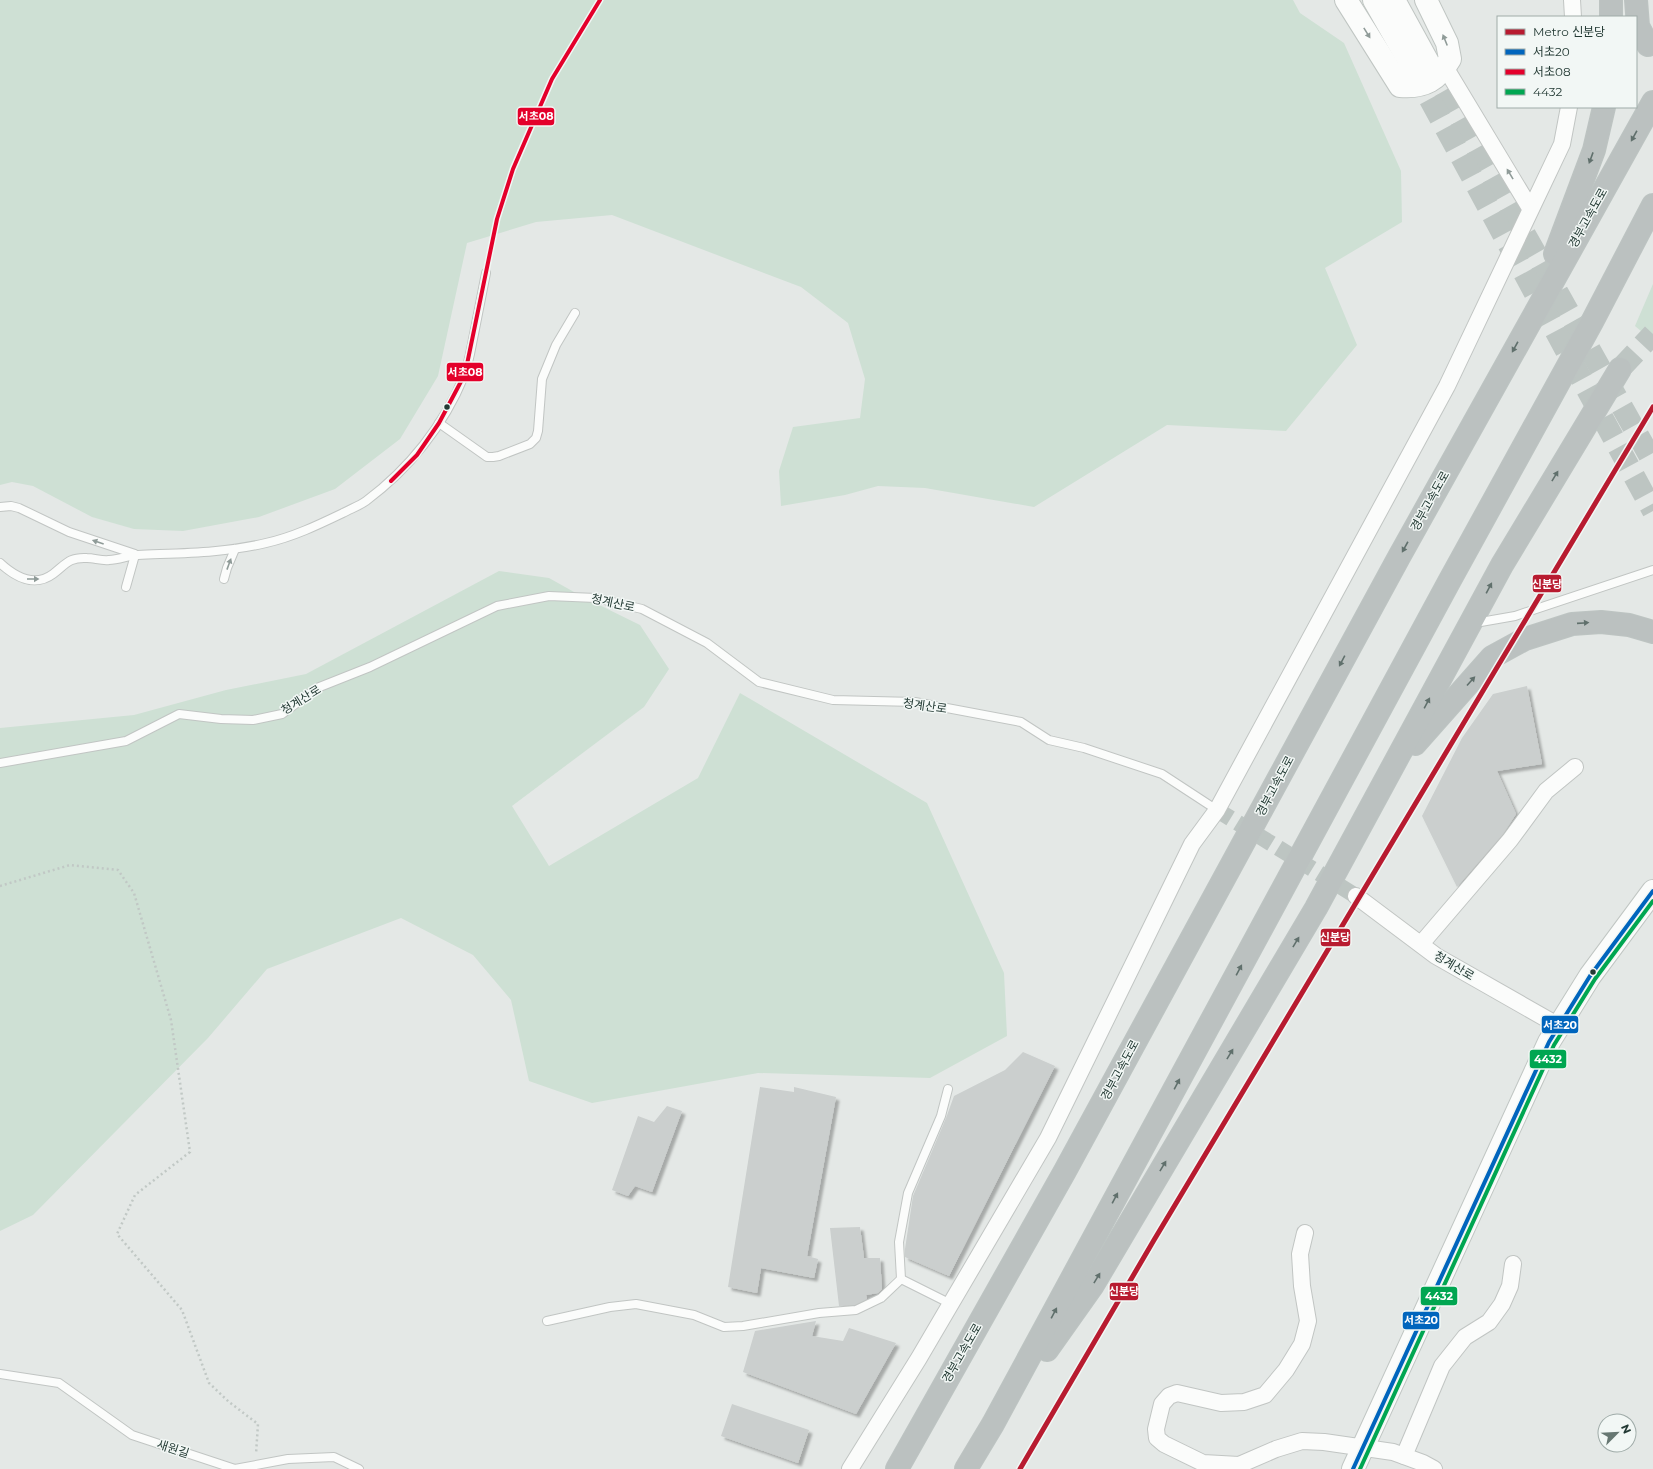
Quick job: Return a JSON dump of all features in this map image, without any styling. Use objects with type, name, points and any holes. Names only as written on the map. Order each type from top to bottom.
[{"type":"highway","points":[[1611,0],[1611,16]]},
{"type":"highway","points":[[1636,0],[1638,26],[1648,45]]},
{"type":"highway","name":"경부고속도로","points":[[897,1469],[1066,1171],[1391,571],[1653,102]]},
{"type":"highway","points":[[1528,325],[1594,150],[1604,108]]},
{"type":"highway","points":[[966,1469],[994,1424],[1450,580],[1592,322],[1653,205]]},
{"type":"highway","points":[[994,1424],[1093,1285],[1316,908],[1502,565],[1620,370]]},
{"type":"highway","points":[[1342,860],[1416,743],[1492,657],[1525,639],[1572,624],[1601,622],[1629,625],[1653,632]]},
{"type":"main road","points":[[1346,0],[1400,86],[1414,87],[1430,81],[1442,72],[1429,66],[1374,0]]},
{"type":"main road","points":[[1394,0],[1429,66]]},
{"type":"main road","points":[[1401,0],[1429,66]]},
{"type":"main road","points":[[1426,0],[1447,43],[1450,59],[1429,66]]},
{"type":"main road","points":[[1353,1469],[1549,1042],[1590,976],[1653,891]]},
{"type":"street","points":[[1572,0],[1574,16]]},
{"type":"street","points":[[1429,66],[1530,208]]},
{"type":"street","points":[[850,1469],[920,1358],[1048,1138],[1192,844],[1217,810],[1447,386],[1530,208],[1562,144],[1569,108]]},
{"type":"street","points":[[1421,944],[1510,840],[1546,791],[1575,767]]},
{"type":"street","name":"청계산로","points":[[1356,896],[1436,956],[1559,1026]]},
{"type":"street","points":[[1305,1232],[1300,1254],[1302,1286],[1308,1321],[1302,1344],[1286,1370],[1265,1395],[1244,1402],[1221,1403],[1177,1393],[1169,1396],[1162,1404],[1156,1429],[1157,1438],[1164,1444],[1203,1463],[1239,1465],[1276,1449],[1302,1441],[1324,1442],[1393,1452],[1423,1463],[1434,1469]]},
{"type":"street","points":[[1404,1456],[1442,1366],[1465,1338],[1489,1322],[1502,1304],[1510,1286],[1513,1264]]},
{"type":"lane","points":[[0,563],[22,579],[33,580],[43,579],[71,560],[78,558],[96,558],[109,561],[136,555],[176,554],[235,549],[267,543],[310,530],[364,502],[391,481],[417,455],[439,423],[465,374],[486,273]]},
{"type":"lane","points":[[439,423],[487,457],[499,456],[530,444],[536,438],[538,431],[542,379],[556,345],[575,313]]},
{"type":"lane","points":[[0,507],[11,506],[19,508],[69,532],[136,555]]},
{"type":"lane","points":[[224,579],[235,549]]},
{"type":"lane","points":[[126,587],[136,555]]},
{"type":"lane","points":[[1470,624],[1515,616],[1653,570]]},
{"type":"lane","name":"청계산로","points":[[0,764],[126,741],[179,714],[221,719],[253,720],[282,714],[317,688],[370,667],[497,606],[549,596],[596,598],[642,609],[707,643],[759,682],[833,700],[915,702],[1021,722],[1049,740],[1084,748],[1162,774],[1217,810]]},
{"type":"lane","points":[[547,1321],[597,1310],[636,1304],[694,1316],[724,1327],[743,1326],[819,1313],[856,1310],[881,1298],[901,1279],[899,1242],[908,1193],[941,1116],[948,1089]]},
{"type":"lane","points":[[901,1279],[951,1304]]},
{"type":"lane","name":"새원길","points":[[0,1374],[59,1383],[132,1435],[235,1469],[288,1459],[334,1457],[359,1469]]},
{"type":"path","points":[[0,886],[70,866],[118,870],[134,893],[171,1020],[190,1152],[135,1195],[117,1234],[182,1310],[209,1383],[229,1402],[258,1424],[256,1465]]},
{"type":"green space","points":[[0,0],[1293,0],[1300,13],[1344,43],[1401,171],[1402,222],[1325,268],[1357,345],[1286,431],[1167,425],[1034,507],[925,488],[878,486],[845,495],[781,506],[779,471],[793,427],[860,418],[865,379],[848,323],[801,287],[612,215],[536,222],[467,243],[438,376],[400,439],[335,489],[259,517],[183,531],[134,529],[92,517],[33,486],[12,482],[0,485]]},
{"type":"green space","points":[[1653,284],[1653,341],[1635,326]]},
{"type":"green space","points":[[499,571],[549,578],[583,597],[640,625],[669,669],[644,707],[512,806],[549,866],[698,778],[740,693],[927,803],[1004,973],[1007,1036],[930,1078],[758,1073],[592,1103],[529,1081],[511,1000],[473,955],[401,918],[267,969],[208,1038],[33,1215],[0,1231],[0,728],[134,715],[226,690],[306,674]]},
{"type":"building","points":[[1527,686],[1542,764],[1497,771],[1516,814],[1503,834],[1457,887],[1422,816],[1462,738],[1493,694]]},
{"type":"building","points":[[1023,1052],[1055,1066],[949,1276],[905,1257],[913,1196],[954,1096],[1005,1070]]},
{"type":"building","points":[[760,1087],[794,1092],[794,1087],[836,1097],[807,1256],[818,1259],[814,1278],[761,1268],[757,1293],[728,1287]]},
{"type":"building","points":[[667,1106],[682,1111],[652,1192],[635,1186],[628,1196],[612,1190],[638,1116],[654,1122]]},
{"type":"building","points":[[860,1227],[864,1258],[880,1258],[882,1289],[878,1293],[866,1295],[867,1299],[855,1305],[839,1306],[830,1228]]},
{"type":"building","points":[[816,1321],[812,1336],[843,1341],[849,1328],[896,1343],[856,1414],[743,1372],[755,1331]]},
{"type":"building","points":[[732,1404],[809,1430],[798,1463],[721,1436]]},
{"type":"tunnel","points":[[1428,62],[1653,462]]},
{"type":"tunnel","points":[[1414,70],[1653,511]]},
{"type":"tunnel","points":[[1620,369],[1653,334]]},
{"type":"tunnel","points":[[1217,810],[1356,896]]},
{"type":"metro line","name":"신분당","points":[[1020,1469],[1154,1240],[1653,407]]},
{"type":"transit line","name":"서초08","points":[[391,481],[417,455],[439,423],[465,374],[497,219],[513,169],[552,79],[600,0]]},
{"type":"transit line","name":"서초20","points":[[1353,1469],[1549,1042],[1590,976],[1653,891]]},
{"type":"transit line","name":"4432","points":[[1360,1469],[1554,1045],[1595,979],[1653,901]]}]
